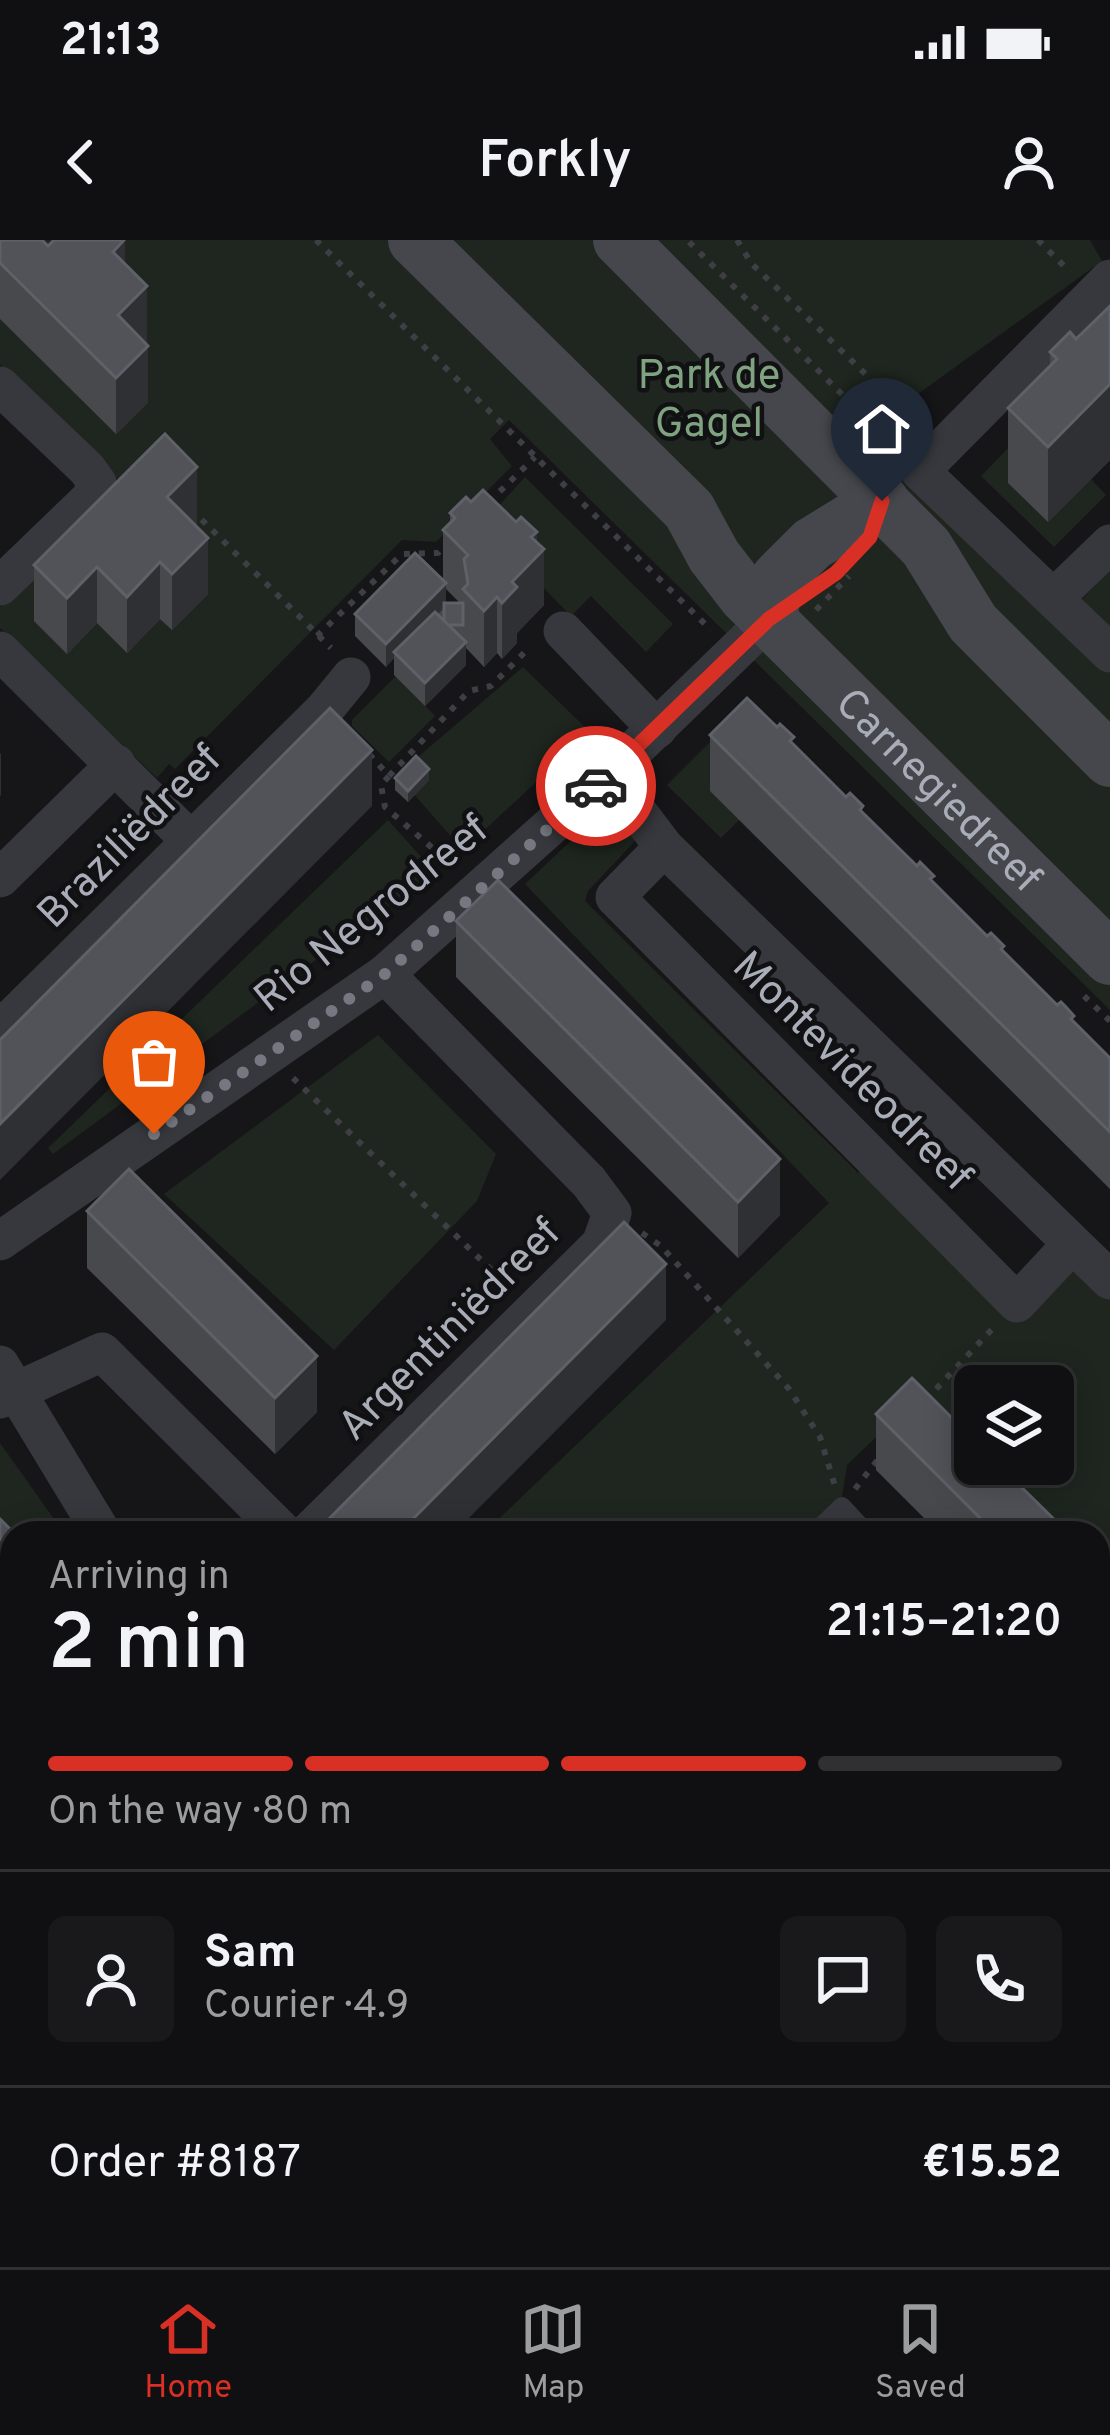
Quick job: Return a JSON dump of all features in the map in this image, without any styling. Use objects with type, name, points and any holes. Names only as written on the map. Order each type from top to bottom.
[{"type":"street","name":"Carnegiedreef","points":[[415,240],[689,510],[714,556],[745,596],[1110,958]]},
{"type":"street","points":[[620,240],[916,473],[1110,653]]},
{"type":"street","points":[[778,628],[870,537],[916,473],[1110,279]]},
{"type":"street","points":[[0,386],[97,484],[91,498],[0,586]]},
{"type":"street","points":[[916,473],[926,547],[973,622],[1110,760]]},
{"type":"street","points":[[1054,598],[1110,544]]},
{"type":"street","name":"Rio Negrodreef","points":[[0,1241],[385,974],[657,729],[778,628]]},
{"type":"street","points":[[563,631],[657,729]]},
{"type":"street","points":[[0,651],[190,840]]},
{"type":"street","name":"Braziliëdreef","points":[[0,1030],[324,710],[351,677]]},
{"type":"street","points":[[0,878],[116,764]]},
{"type":"street","name":"Montevideodreef","points":[[609,774],[664,847],[1110,1280]]},
{"type":"street","name":"Montevideodreef","points":[[664,847],[615,897],[1017,1303]]},
{"type":"street","name":"Argentiniëdreef","points":[[320,1521],[601,1244],[612,1213],[589,1182],[385,974]]},
{"type":"street","points":[[1017,1303],[1072,1244]]},
{"type":"street","points":[[94,1521],[5,1384],[102,1352],[272,1521]]},
{"type":"lane","points":[[826,1521],[842,1506],[856,1521]]},
{"type":"path","points":[[687,240],[916,473]]},
{"type":"path","points":[[737,240],[751,262],[887,397],[916,473]]},
{"type":"path","points":[[487,505],[535,457]]},
{"type":"path","points":[[185,503],[355,672],[351,677]]},
{"type":"path","points":[[317,636],[402,554],[438,553],[454,537]]},
{"type":"path","points":[[402,554],[418,571]]},
{"type":"path","points":[[778,628],[854,572]]},
{"type":"path","points":[[480,890],[385,807],[381,785],[469,691],[491,686],[553,624],[563,631]]},
{"type":"path","points":[[324,710],[389,776]]},
{"type":"path","points":[[269,1054],[533,1310]]},
{"type":"path","points":[[612,1213],[661,1246],[789,1389],[820,1437],[842,1506]]},
{"type":"path","points":[[913,1415],[1017,1303]]},
{"type":"path","points":[[842,1506],[884,1452]]},
{"type":"green space","name":"Park de Gagel","points":[[0,240],[1090,240],[1102,261],[864,433],[1061,621],[1110,570],[1110,1010],[509,420],[490,439],[512,466],[436,542],[402,540],[175,769],[169,764],[157,778],[0,628],[0,607],[119,481],[0,364]]},
{"type":"green space","points":[[1021,435],[1048,522],[1091,479],[1106,495],[1054,547],[981,476]]},
{"type":"green space","points":[[525,477],[673,624],[646,652],[591,596],[571,616],[516,560],[473,534]]},
{"type":"green space","points":[[523,667],[590,732],[463,850],[397,775]]},
{"type":"green space","points":[[396,676],[435,716],[389,762],[352,726],[352,720]]},
{"type":"green space","points":[[750,702],[805,755],[721,838],[667,785]]},
{"type":"green space","points":[[611,803],[636,840],[588,891],[585,901],[858,1173],[877,1155],[1023,1303],[1078,1244],[1110,1271],[1110,1521],[1041,1521],[1004,1485],[1074,1485],[1074,1365],[954,1365],[954,1436],[916,1399],[847,1465],[841,1503],[825,1518],[828,1521],[497,1521],[829,1203],[525,884]]},
{"type":"green space","points":[[388,820],[435,872],[53,1154],[48,1148]]},
{"type":"green space","points":[[378,1035],[496,1154],[477,1201],[334,1350],[164,1194]]},
{"type":"green space","points":[[0,1443],[55,1521],[0,1521]]},
{"type":"building","points":[[0,240],[42,240],[48,246],[54,240],[124,240],[113,252],[147,286],[118,315],[148,346],[116,378],[0,263]]},
{"type":"building","points":[[1110,306],[1110,384],[1048,447],[1008,408],[1057,359],[1050,352],[1070,332],[1076,339]]},
{"type":"building","points":[[165,434],[197,467],[167,497],[208,538],[172,574],[160,562],[127,597],[97,567],[67,598],[34,565]]},
{"type":"building","points":[[483,490],[516,522],[521,517],[537,532],[531,537],[544,549],[512,582],[517,587],[502,603],[497,597],[484,611],[463,589],[468,584],[464,559],[468,555],[443,530],[455,518],[450,513],[466,497],[471,502]]},
{"type":"building","points":[[415,553],[446,583],[386,644],[355,614]]},
{"type":"building","points":[[444,603],[463,603],[463,625],[444,621]]},
{"type":"building","points":[[435,612],[466,642],[425,683],[394,652]]},
{"type":"building","points":[[747,698],[794,737],[790,741],[846,797],[850,793],[863,806],[860,810],[917,866],[920,862],[934,876],[930,879],[987,936],[991,933],[1057,1005],[1061,1002],[1074,1016],[1071,1019],[1110,1058],[1110,1132],[710,735]]},
{"type":"building","points":[[330,708],[372,750],[0,1124],[0,1040]]},
{"type":"building","points":[[416,756],[429,769],[408,791],[395,778]]},
{"type":"building","points":[[498,880],[780,1159],[738,1202],[456,921]]},
{"type":"building","points":[[129,1169],[317,1356],[275,1398],[87,1211]]},
{"type":"building","points":[[624,1222],[666,1264],[411,1521],[327,1521]]},
{"type":"building","points":[[912,1378],[954,1420],[954,1485],[1019,1485],[1056,1521],[983,1521],[876,1414]]},
{"type":"way so far","points":[[154,1134],[385,974],[596,786]]},
{"type":"route","points":[[596,786],[769,619],[836,573],[870,537],[882,501]]}]
